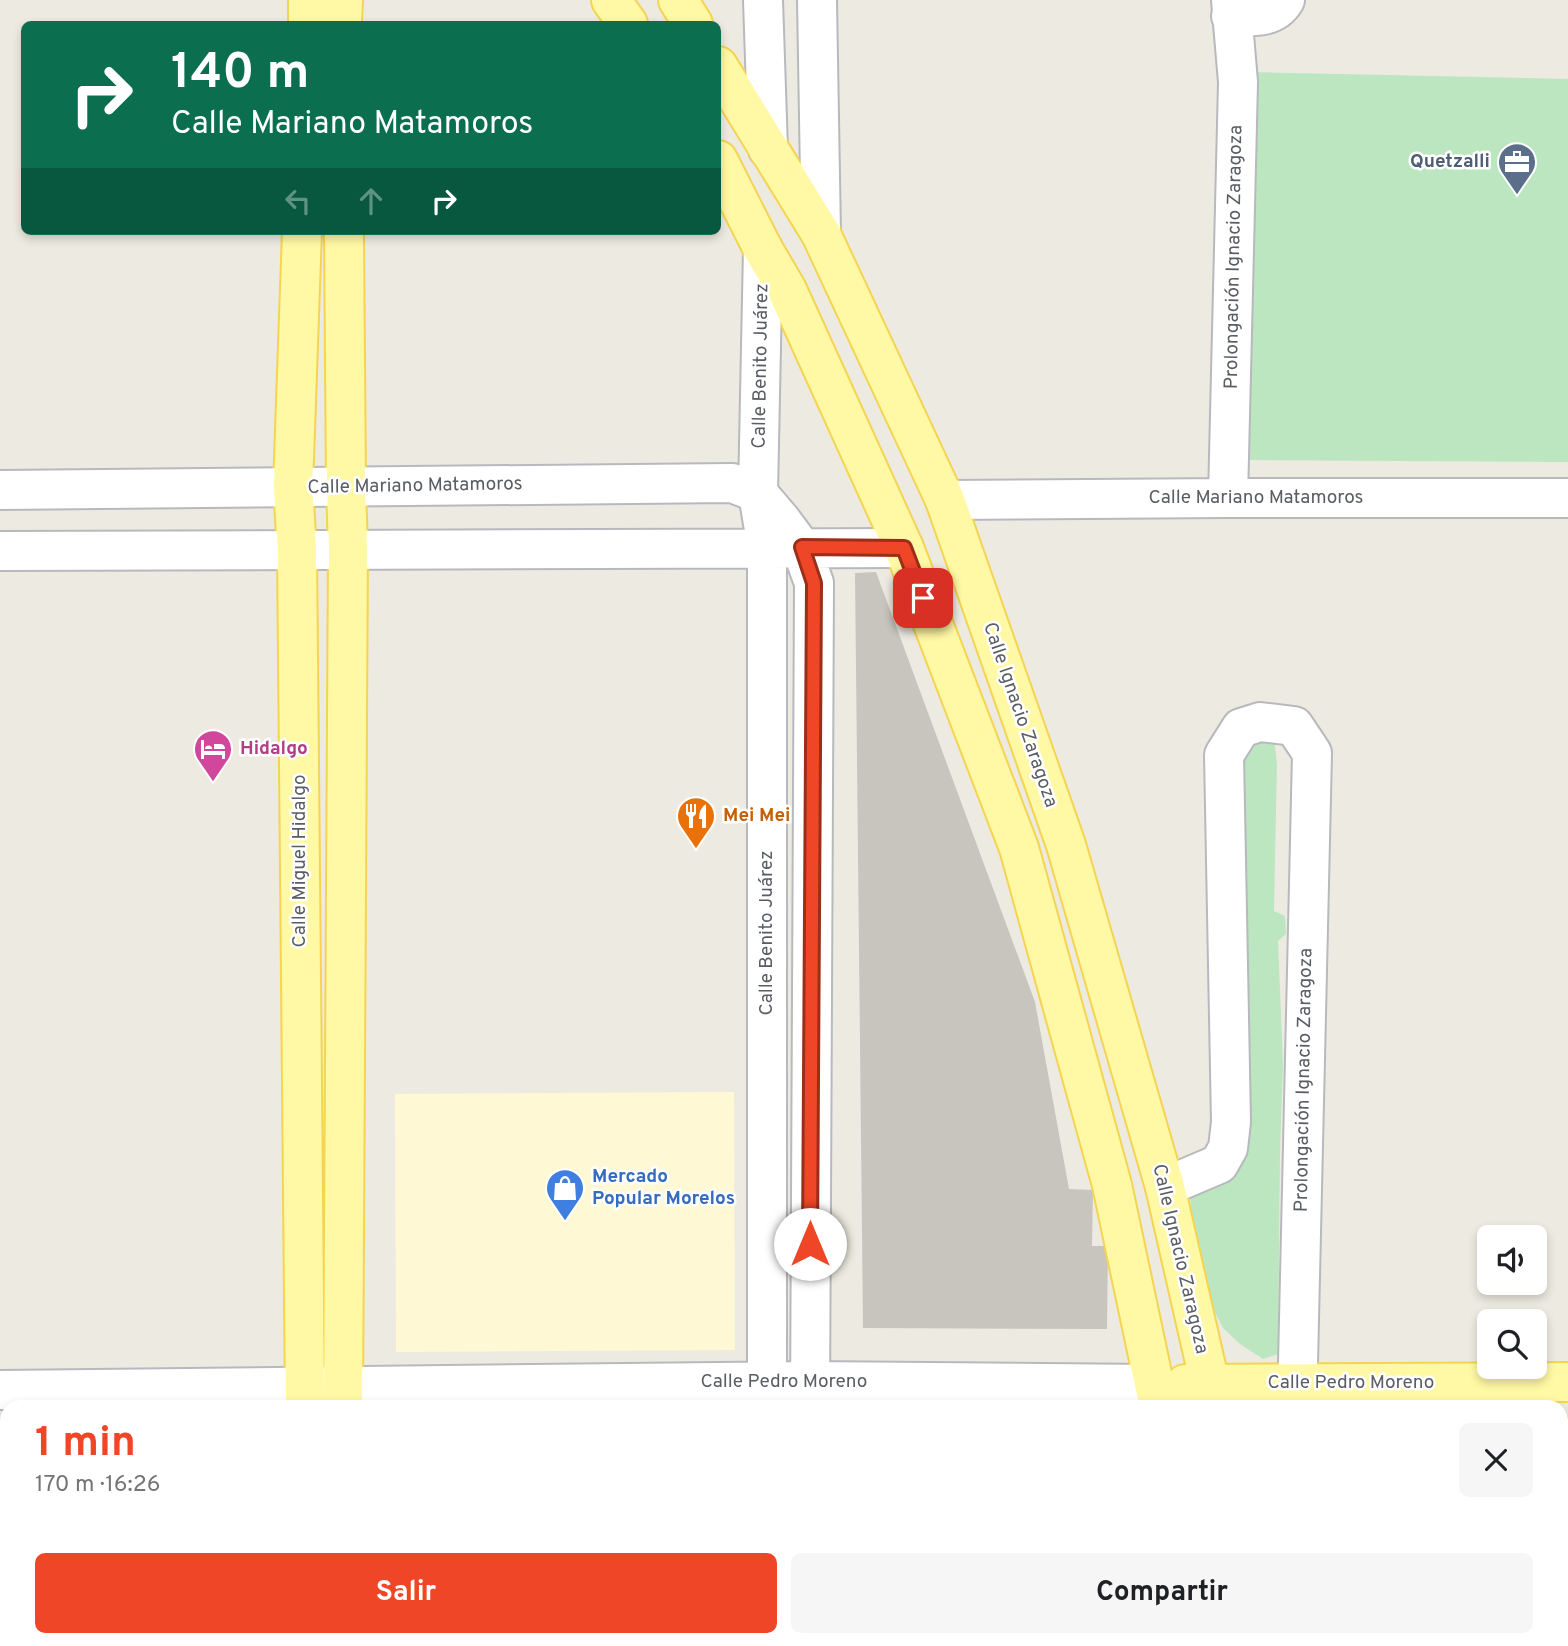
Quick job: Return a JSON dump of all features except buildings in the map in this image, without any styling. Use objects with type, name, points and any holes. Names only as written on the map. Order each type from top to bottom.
[{"type":"main road","points":[[308,0],[308,21]]},
{"type":"main road","points":[[342,21],[343,0]]},
{"type":"main road","points":[[611,0],[626,21]]},
{"type":"main road","points":[[678,0],[691,21]]},
{"type":"main road","name":"Calle Ignacio Zaragoza","points":[[721,71],[821,234],[944,500],[1066,845],[1165,1187],[1212,1395]]},
{"type":"main road","points":[[721,166],[787,290],[904,548],[1019,848],[1112,1185],[1157,1396]]},
{"type":"main road","name":"Calle Miguel Hidalgo","points":[[302,235],[293,487],[298,550],[304,1397]]},
{"type":"main road","points":[[343,1397],[348,549],[344,235]]},
{"type":"main road","name":"Calle Pedro Moreno","points":[[1157,1396],[1297,1395],[1568,1382]]},
{"type":"street","points":[[763,0],[768,149]]},
{"type":"street","points":[[817,0],[821,234]]},
{"type":"street","name":"Prolongación Ignacio Zaragoza","points":[[1228,498],[1238,82],[1231,8],[1267,16],[1281,6],[1284,0]]},
{"type":"street","name":"Calle Benito Juárez","points":[[763,249],[758,493],[784,547],[814,583],[810,1394]]},
{"type":"street","name":"Calle Mariano Matamoros","points":[[0,490],[732,483],[758,493]]},
{"type":"street","name":"Calle Mariano Matamoros","points":[[944,500],[1568,498]]},
{"type":"street","name":"Calle Benito Juárez","points":[[766,1395],[784,547]]},
{"type":"street","points":[[0,551],[904,548]]},
{"type":"street","name":"Prolongación Ignacio Zaragoza","points":[[1165,1187],[1219,1164],[1228,1148],[1231,1122],[1224,755],[1241,728],[1260,722],[1294,726],[1312,753],[1297,1395]]},
{"type":"street","name":"Calle Pedro Moreno","points":[[0,1390],[304,1397],[810,1394],[1157,1396]]},
{"type":"shaded area","name":"Mercado Popular Morelos","points":[[734,1092],[735,1350],[396,1352],[395,1094]]},
{"type":"green space","points":[[1250,72],[1568,79],[1568,462],[1248,460]]},
{"type":"green space","points":[[1256,737],[1274,737],[1277,764],[1274,911],[1285,916],[1286,934],[1278,941],[1283,1064],[1278,1354],[1263,1359],[1240,1344],[1223,1328],[1205,1293],[1194,1239],[1190,1197],[1222,1183],[1242,766],[1248,748]]},
{"type":"place","name":"Quetzalli","points":[[1517,196]]},
{"type":"place","name":"Hidalgo","points":[[213,783]]},
{"type":"place","name":"Mei Mei","points":[[696,850]]},
{"type":"place","name":"Mercado Popular Morelos","points":[[565,1222]]},
{"type":"route","points":[[810,1244],[814,583],[802,547],[904,548],[923,598]]}]
